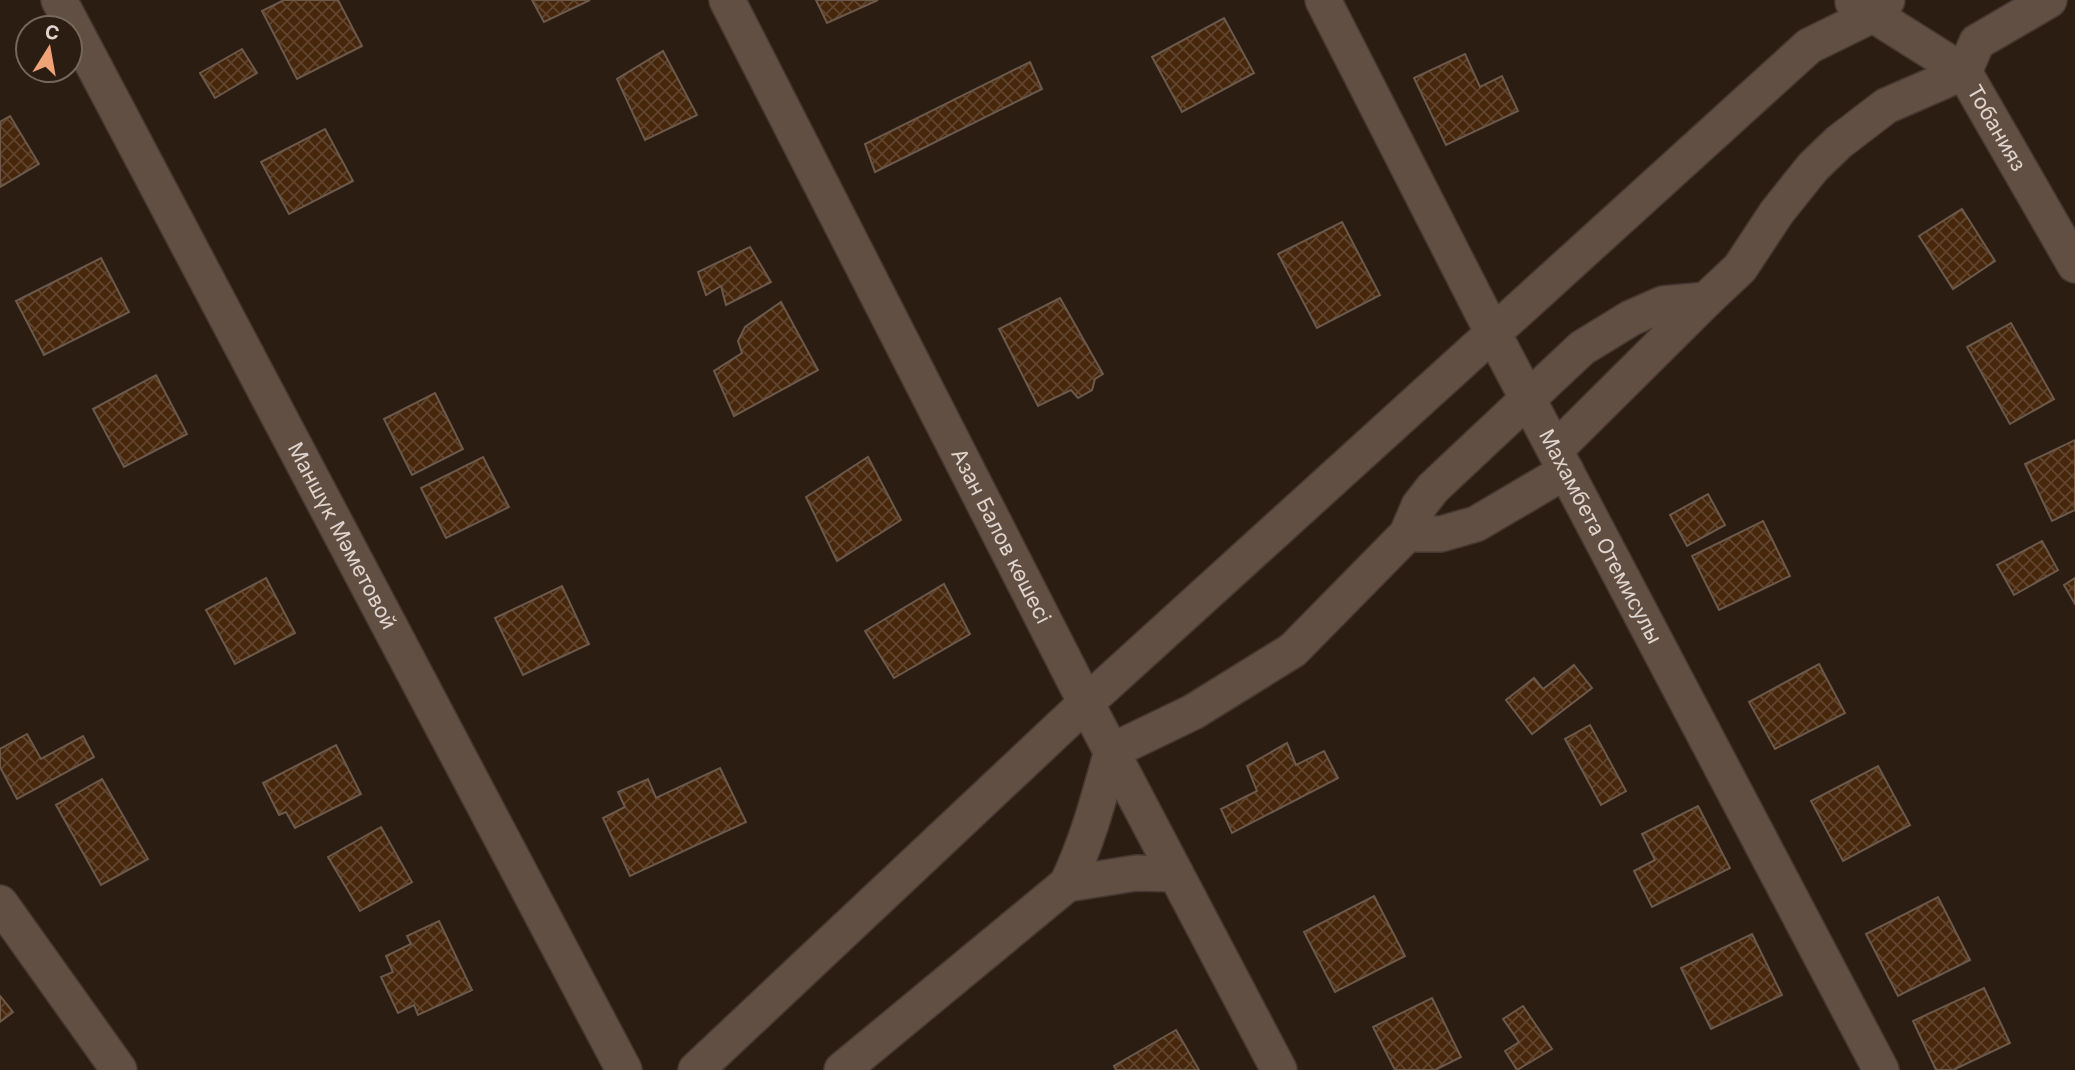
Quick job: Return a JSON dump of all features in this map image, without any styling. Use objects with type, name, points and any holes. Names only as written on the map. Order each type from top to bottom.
[{"type":"street","name":"Маншүк Мәметовой","points":[[59,0],[624,1070]]},
{"type":"street","name":"Азан Балов көшесі","points":[[727,0],[1086,703],[1279,1070]]},
{"type":"street","name":"Махамбета Отемисулы","points":[[1323,0],[1493,333],[1881,1070]]},
{"type":"street","points":[[1971,57],[2012,0]]},
{"type":"street","points":[[1407,534],[1441,534],[1476,524],[1560,461],[1706,300],[1740,268],[1777,212],[1813,167],[1839,142],[1886,106],[1971,57],[2049,0]]},
{"type":"street","points":[[696,1070],[1086,703],[1809,46],[1870,5]]},
{"type":"street","name":"Тобанияз","points":[[1870,5],[1971,57],[2075,265]]},
{"type":"street","points":[[842,1070],[1067,884],[1081,856],[1092,824],[1112,751],[1193,712],[1293,650],[1407,534],[1419,506],[1433,488],[1582,348],[1631,318],[1663,304],[1706,300]]},
{"type":"street","points":[[1067,884],[1136,873],[1176,874]]},
{"type":"street","points":[[0,903],[119,1070]]},
{"type":"building","points":[[284,0],[338,0],[362,46],[297,79],[262,11]]},
{"type":"building","points":[[532,0],[590,0],[544,22]]},
{"type":"building","points":[[816,0],[878,0],[827,23]]},
{"type":"building","points":[[1224,18],[1254,73],[1182,112],[1152,57]]},
{"type":"building","points":[[242,49],[257,73],[215,98],[200,73]]},
{"type":"building","points":[[663,51],[697,115],[645,140],[617,79]]},
{"type":"building","points":[[1465,54],[1480,87],[1502,76],[1518,111],[1446,145],[1414,78]]},
{"type":"building","points":[[1030,62],[1042,89],[875,172],[865,144]]},
{"type":"building","points":[[10,116],[39,164],[0,187],[0,122]]},
{"type":"building","points":[[325,129],[353,181],[289,214],[261,162]]},
{"type":"building","points":[[1962,209],[1995,261],[1953,289],[1919,236]]},
{"type":"building","points":[[1342,222],[1380,295],[1317,328],[1278,254]]},
{"type":"building","points":[[750,247],[771,282],[726,305],[721,286],[706,295],[698,272]]},
{"type":"building","points":[[101,258],[129,312],[44,355],[16,301]]},
{"type":"building","points":[[1060,298],[1103,374],[1095,379],[1092,390],[1078,398],[1071,390],[1038,406],[999,329]]},
{"type":"building","points":[[781,302],[818,370],[734,416],[714,371],[742,353],[738,341],[745,327]]},
{"type":"building","points":[[2011,323],[2054,399],[2010,424],[1967,347]]},
{"type":"building","points":[[156,375],[187,434],[124,467],[93,409]]},
{"type":"building","points":[[435,393],[463,449],[412,475],[384,419]]},
{"type":"building","points":[[2075,440],[2075,510],[2052,521],[2025,464]]},
{"type":"building","points":[[483,457],[509,507],[446,538],[421,488]]},
{"type":"building","points":[[868,457],[901,520],[837,561],[806,497]]},
{"type":"building","points":[[1708,494],[1725,525],[1687,546],[1670,515]]},
{"type":"building","points":[[1763,521],[1790,576],[1719,610],[1692,556]]},
{"type":"building","points":[[2042,541],[2058,570],[2014,595],[1997,565]]},
{"type":"building","points":[[266,578],[295,633],[235,664],[206,610]]},
{"type":"building","points":[[2075,578],[2075,604],[2064,585]]},
{"type":"building","points":[[944,584],[970,634],[894,678],[865,631]]},
{"type":"building","points":[[562,586],[589,644],[523,675],[495,618]]},
{"type":"building","points":[[1819,664],[1845,713],[1775,749],[1749,702]]},
{"type":"building","points":[[1574,665],[1592,688],[1532,734],[1506,700],[1534,678],[1543,689]]},
{"type":"building","points":[[1590,725],[1626,791],[1601,805],[1565,739]]},
{"type":"building","points":[[27,734],[41,759],[83,736],[94,757],[17,799],[0,767],[0,749]]},
{"type":"building","points":[[1287,743],[1296,765],[1324,751],[1338,778],[1232,833],[1221,809],[1257,791],[1247,766]]},
{"type":"building","points":[[336,745],[361,794],[295,828],[286,812],[279,815],[263,783]]},
{"type":"building","points":[[1878,766],[1910,825],[1843,861],[1811,801]]},
{"type":"building","points":[[720,768],[746,822],[630,876],[603,818],[625,807],[618,792],[648,779],[656,798]]},
{"type":"building","points":[[102,779],[148,859],[101,885],[56,805]]},
{"type":"building","points":[[1698,806],[1730,868],[1652,907],[1634,871],[1655,860],[1642,834]]},
{"type":"building","points":[[381,827],[412,882],[360,911],[328,857]]},
{"type":"building","points":[[1374,896],[1405,956],[1335,992],[1304,932]]},
{"type":"building","points":[[1938,897],[1970,960],[1898,996],[1866,934]]},
{"type":"building","points":[[439,921],[472,990],[418,1015],[414,1005],[398,1013],[381,977],[393,972],[386,956],[411,944],[407,936]]},
{"type":"building","points":[[1752,934],[1782,995],[1711,1029],[1681,968]]},
{"type":"building","points":[[1984,988],[2010,1043],[1953,1070],[1936,1070],[1913,1021]]},
{"type":"building","points":[[0,996],[13,1012],[0,1022]]},
{"type":"building","points":[[1432,998],[1461,1057],[1435,1070],[1395,1070],[1373,1027]]},
{"type":"building","points":[[1523,1006],[1552,1049],[1517,1070],[1505,1051],[1519,1042],[1503,1019]]},
{"type":"building","points":[[1176,1030],[1199,1070],[1116,1070],[1114,1066]]}]
